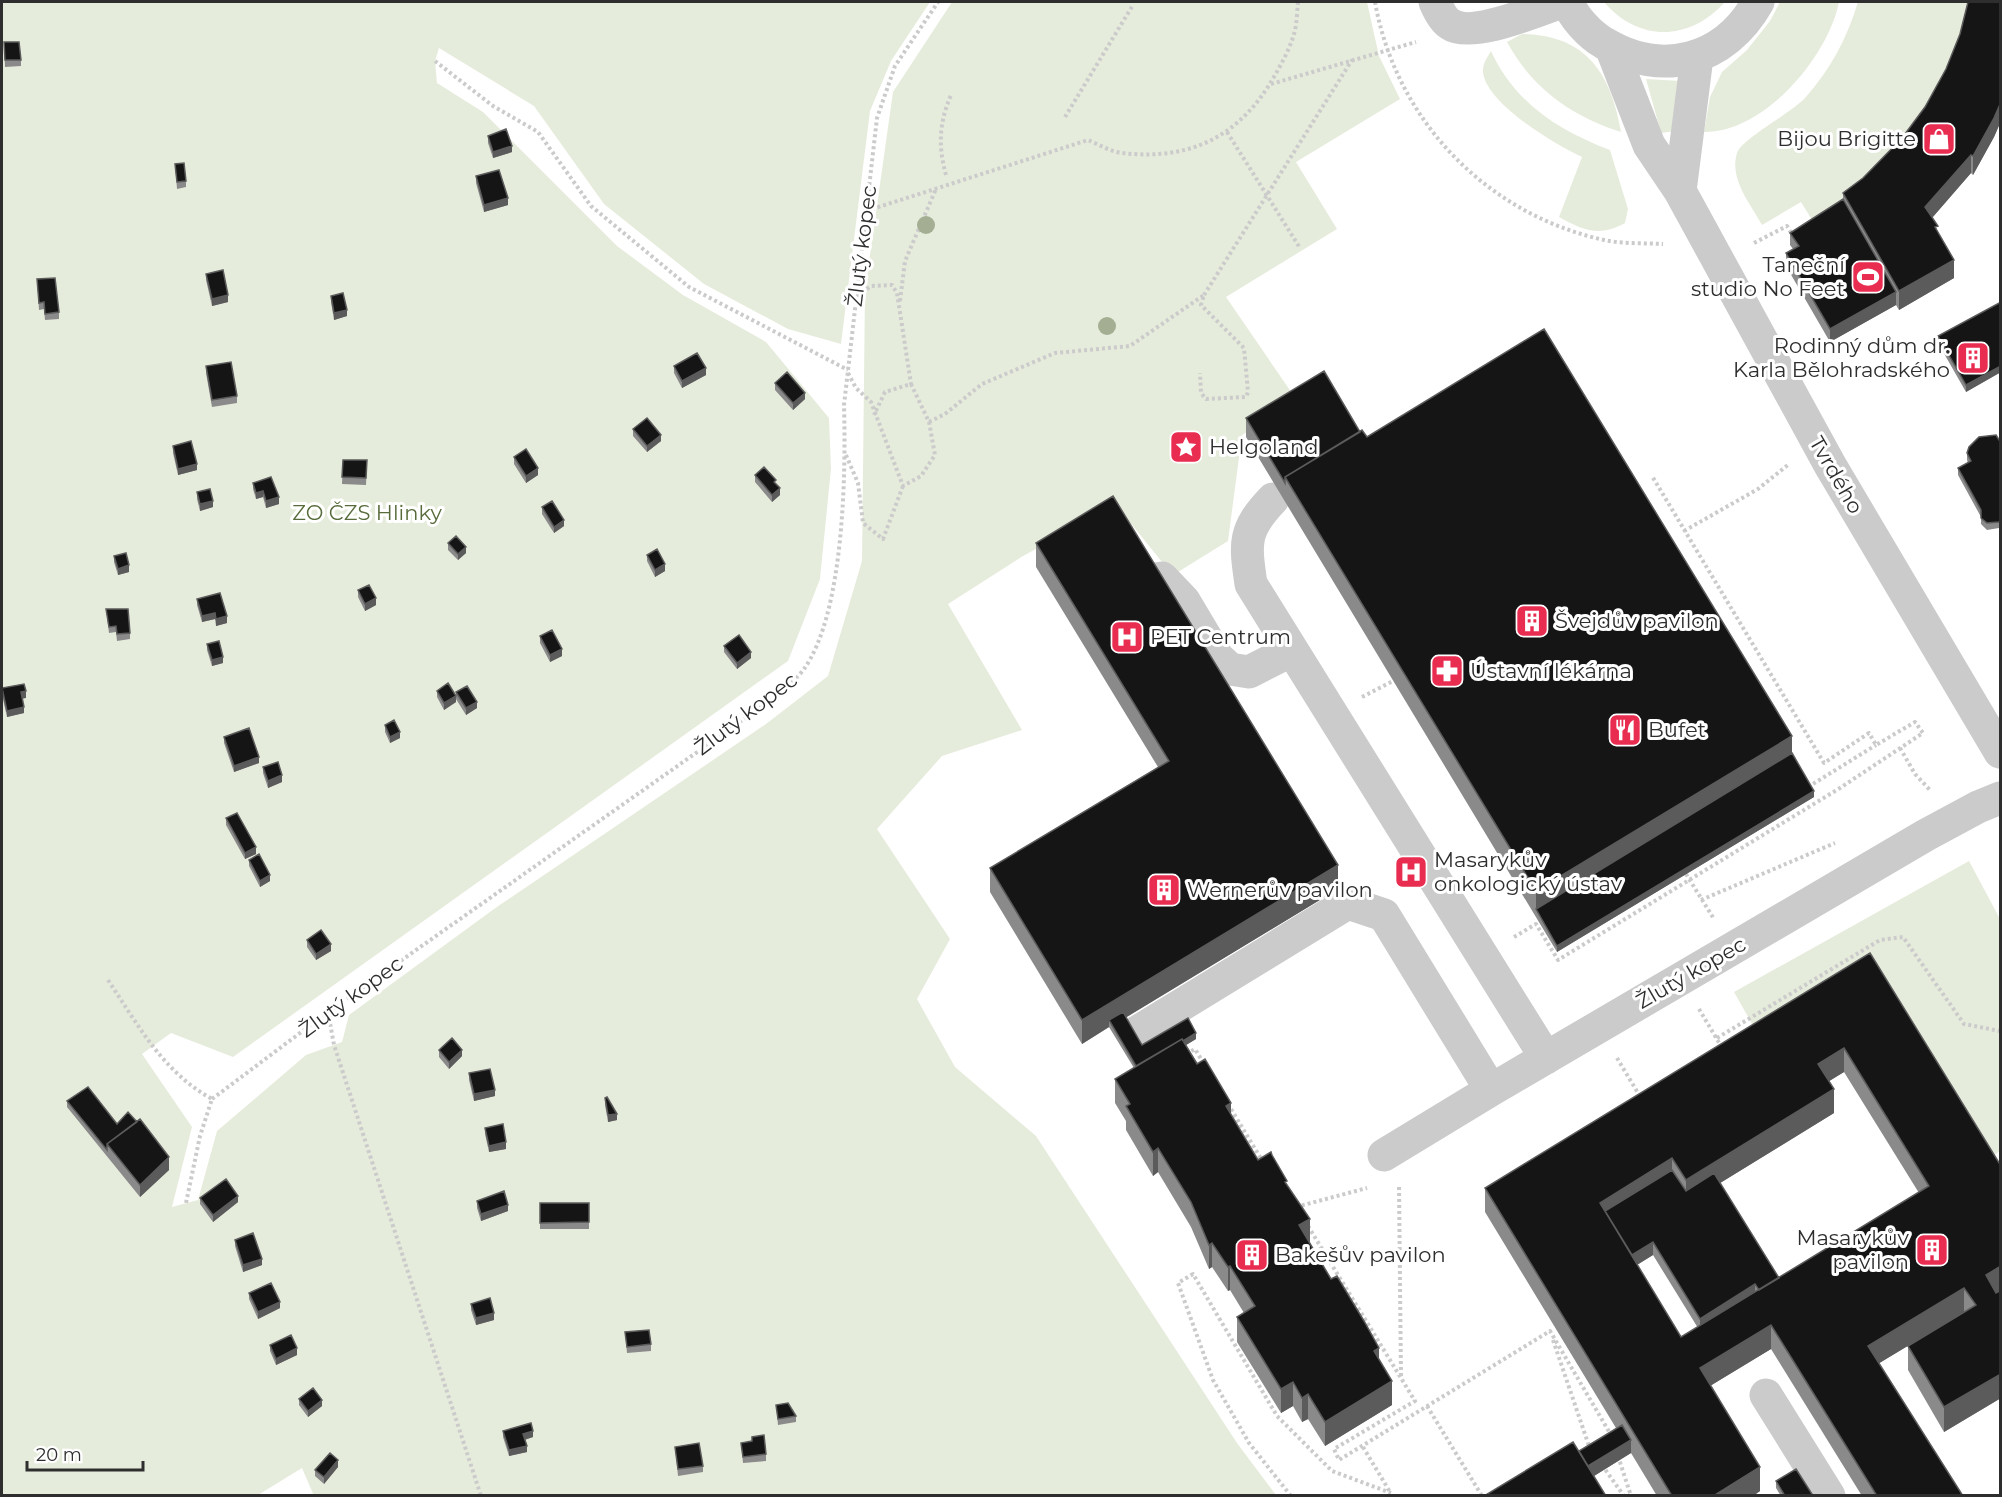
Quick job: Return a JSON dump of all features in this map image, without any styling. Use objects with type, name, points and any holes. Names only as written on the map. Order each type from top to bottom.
[{"type":"street","points":[[1435,2],[1449,24],[1459,28],[1502,22],[1562,2]]},
{"type":"street","points":[[1568,2],[1570,8],[1593,37],[1625,56],[1661,63],[1697,57],[1724,43],[1747,21],[1758,2]]},
{"type":"street","name":"Tvrdého","points":[[1611,47],[1649,145],[1680,191],[1830,465],[2001,753]]},
{"type":"street","points":[[1680,191],[1697,57]]},
{"type":"street","points":[[1273,499],[1254,519],[1246,549],[1251,584],[1546,1058]]},
{"type":"street","points":[[1149,580],[1162,578],[1174,588],[1218,658],[1230,669],[1249,672],[1292,650]]},
{"type":"street","name":"Žlutý kopec","points":[[1386,1173],[1491,1090],[1937,830],[1978,807],[2001,798]]},
{"type":"street","points":[[1137,1032],[1348,903],[1384,915],[1491,1090]]},
{"type":"street","points":[[1766,1395],[1829,1496]]},
{"type":"path","name":"Žlutý kopec","points":[[212,1098],[328,1012],[774,698],[803,670],[819,642],[838,565],[844,405],[877,118],[895,66],[938,2]]},
{"type":"path","points":[[866,211],[1088,140],[1119,153],[1158,154],[1190,150],[1227,132],[1253,110],[1270,84],[1294,34],[1298,2]]},
{"type":"path","points":[[1375,2],[1385,49],[1418,113],[1457,160],[1491,190],[1551,224],[1606,241],[1663,244]]},
{"type":"path","points":[[1065,117],[1133,5]]},
{"type":"path","points":[[1270,84],[1385,49]]},
{"type":"path","points":[[435,60],[493,106],[538,132],[591,206],[688,287],[848,371],[855,388],[871,402],[874,415],[903,486]]},
{"type":"path","points":[[1200,373],[1201,393],[1206,399],[1246,397],[1248,392],[1244,348],[1201,305],[1204,295],[1352,60]]},
{"type":"path","points":[[946,175],[940,155],[940,134],[943,114],[951,95]]},
{"type":"path","points":[[1227,132],[1300,248]]},
{"type":"path","points":[[899,308],[905,261],[936,189]]},
{"type":"path","points":[[1754,243],[1787,226],[1796,242]]},
{"type":"path","points":[[844,452],[858,483],[862,523],[883,538],[903,486],[921,476],[935,455],[929,422],[911,384],[897,293],[892,285],[871,286],[856,296]]},
{"type":"path","points":[[929,422],[945,414],[982,384],[1055,353],[1130,346],[1204,295]]},
{"type":"path","points":[[874,415],[885,392],[911,384]]},
{"type":"path","points":[[1684,531],[1758,489],[1794,460]]},
{"type":"path","points":[[1652,476],[1824,763],[1869,733],[1876,745]]},
{"type":"path","points":[[1521,932],[1536,924],[1558,960],[1690,881],[1923,733],[1915,722],[1808,788]]},
{"type":"path","points":[[1900,748],[1915,774],[1930,790]]},
{"type":"path","points":[[1701,900],[1844,839]]},
{"type":"path","points":[[1686,874],[1711,914]]},
{"type":"path","points":[[1717,1038],[1880,940],[1903,937],[1964,1024],[2001,1031]]},
{"type":"path","points":[[108,980],[159,1056],[189,1086],[212,1098],[200,1136],[186,1203]]},
{"type":"path","points":[[1696,1004],[1722,1045],[1713,1051]]},
{"type":"path","points":[[328,1012],[334,1045],[481,1496]]},
{"type":"path","points":[[1178,1058],[1195,1049],[1207,1068]]},
{"type":"path","points":[[1613,1052],[1645,1104]]},
{"type":"path","points":[[1640,1096],[1649,1090]]},
{"type":"path","points":[[1224,1098],[1266,1167]]},
{"type":"path","points":[[1288,1212],[1386,1173],[1401,1378]]},
{"type":"path","points":[[1290,1198],[1415,1401],[1334,1449],[1339,1460],[1550,1331]]},
{"type":"path","points":[[1291,1496],[1249,1443],[1213,1380],[1178,1283],[1193,1274],[1277,1416],[1332,1471],[1392,1494]]},
{"type":"path","points":[[1550,1331],[1610,1433],[1613,1442]]},
{"type":"path","points":[[1550,1331],[1588,1446],[1594,1454]]},
{"type":"path","points":[[1427,1406],[1482,1496]]},
{"type":"path","points":[[1602,1437],[1610,1433]]},
{"type":"path","points":[[1579,1452],[1595,1442]]},
{"type":"path","points":[[1363,1447],[1392,1494]]},
{"type":"path","points":[[1616,1451],[1632,1496]]},
{"type":"path","points":[[1600,1462],[1624,1496]]},
{"type":"green space","name":"ZO ČZS Hlinky","points":[[2,2],[930,2],[891,61],[870,111],[841,344],[788,329],[704,284],[604,204],[534,106],[439,48],[435,61],[437,83],[483,112],[617,246],[683,295],[766,342],[829,418],[831,469],[820,579],[788,661],[233,1057],[171,1033],[142,1054],[192,1127],[172,1207],[198,1200],[217,1131],[306,1055],[342,1042],[349,1015],[494,909],[766,724],[828,676],[862,561],[865,290],[893,92],[952,2],[1367,2],[1379,56],[1400,99],[1296,162],[1337,229],[1226,297],[1298,402],[1242,435],[1228,541],[1178,572],[1162,562],[1116,505],[1023,556],[948,604],[1022,730],[942,756],[877,829],[950,939],[917,999],[955,1067],[1036,1136],[1237,1443],[1276,1495],[314,1496],[302,1468],[258,1495],[2,1496]]},
{"type":"green space","points":[[1604,2],[1725,2],[1711,15],[1696,24],[1681,30],[1664,32],[1633,25]]},
{"type":"green space","points":[[1780,2],[1839,2],[1833,23],[1822,46],[1790,88],[1770,106],[1749,120],[1727,129],[1704,132],[1710,97],[1722,72],[1747,50],[1770,21]]},
{"type":"green space","points":[[1858,2],[1972,2],[1971,10],[1924,125],[1817,228],[1801,202],[1762,225],[1738,181],[1735,163],[1737,153],[1748,141],[1805,98],[1823,76],[1849,28]]},
{"type":"green space","points":[[1522,34],[1563,41],[1592,61],[1610,92],[1621,132],[1570,109],[1541,86],[1528,73],[1507,42]]},
{"type":"green space","points":[[1491,51],[1512,86],[1525,100],[1556,124],[1610,150],[1628,209],[1625,223],[1600,231],[1584,229],[1559,217],[1582,157],[1524,122],[1497,98],[1483,73],[1484,64]]},
{"type":"green space","points":[[1646,79],[1681,81],[1676,131],[1661,133]]},
{"type":"green space","points":[[1969,861],[2000,919],[2000,1151],[1993,1156],[1873,972],[1760,1038],[1734,992]]},
{"type":"building","points":[[1968,2],[2001,2],[2001,102],[1973,156],[1971,155],[1925,207],[1938,226],[1935,227],[1954,260],[1899,291],[1843,193],[1863,178],[1902,138],[1925,107],[1946,69],[1960,34]]},
{"type":"building","points":[[4,42],[19,42],[21,60],[5,60]]},
{"type":"building","points":[[506,129],[512,146],[493,152],[488,136]]},
{"type":"building","points":[[184,163],[186,181],[177,182],[175,164]]},
{"type":"building","points":[[499,170],[508,198],[484,205],[476,176]]},
{"type":"building","points":[[1843,199],[1896,292],[1830,329],[1786,253],[1799,246],[1790,233]]},
{"type":"building","points":[[223,270],[228,295],[212,299],[206,274]]},
{"type":"building","points":[[55,278],[59,312],[45,314],[44,302],[39,303],[37,279]]},
{"type":"building","points":[[343,293],[347,310],[334,313],[331,296]]},
{"type":"building","name":"Rodinný dům dr. Karla Bělohradského","points":[[2001,302],[2001,366],[1966,385],[1938,336]]},
{"type":"building","name":"Švejdův pavilon","points":[[1544,329],[1792,736],[1536,891],[1285,477],[1362,430],[1367,437]]},
{"type":"building","points":[[697,353],[706,368],[682,381],[674,366]]},
{"type":"building","points":[[231,362],[237,396],[212,400],[206,366]]},
{"type":"building","points":[[1324,371],[1360,432],[1285,477],[1285,483],[1246,418]]},
{"type":"building","points":[[787,372],[805,393],[793,403],[775,383]]},
{"type":"building","points":[[647,418],[661,435],[647,446],[633,429]]},
{"type":"building","points":[[1996,435],[2001,443],[2001,519],[1999,522],[1987,523],[1981,518],[1981,510],[1958,468],[1971,461],[1967,453],[1969,447],[1979,437]]},
{"type":"building","points":[[191,441],[197,464],[178,469],[173,446]]},
{"type":"building","points":[[526,449],[538,468],[526,476],[514,457]]},
{"type":"building","points":[[343,460],[367,460],[366,478],[342,477]]},
{"type":"building","points":[[764,467],[780,488],[772,495],[755,475]]},
{"type":"building","points":[[271,477],[279,497],[266,501],[263,491],[256,493],[253,483]]},
{"type":"building","points":[[210,489],[213,501],[200,504],[197,492]]},
{"type":"building","points":[[1113,496],[1338,865],[1082,1020],[990,868],[1169,761],[1036,543]]},
{"type":"building","points":[[552,501],[564,520],[554,527],[542,507]]},
{"type":"building","points":[[456,536],[466,547],[458,554],[448,543]]},
{"type":"building","points":[[657,549],[665,564],[655,570],[647,555]]},
{"type":"building","points":[[126,553],[129,565],[118,569],[114,556]]},
{"type":"building","points":[[369,585],[376,598],[365,604],[358,590]]},
{"type":"building","points":[[220,593],[227,616],[216,619],[215,613],[202,616],[197,599]]},
{"type":"building","points":[[106,609],[128,609],[130,633],[117,634],[116,626],[109,627]]},
{"type":"building","points":[[552,630],[562,649],[550,655],[540,636]]},
{"type":"building","points":[[739,635],[751,652],[737,663],[724,646]]},
{"type":"building","points":[[219,641],[223,657],[212,660],[207,644]]},
{"type":"building","points":[[448,683],[456,696],[444,703],[437,691]]},
{"type":"building","points":[[24,684],[26,691],[21,692],[24,707],[7,711],[2,688]]},
{"type":"building","points":[[467,686],[477,702],[466,708],[456,692]]},
{"type":"building","points":[[394,720],[400,732],[390,737],[385,725]]},
{"type":"building","points":[[249,728],[259,757],[234,766],[224,737]]},
{"type":"building","points":[[1792,753],[1814,791],[1557,946],[1536,909]]},
{"type":"building","points":[[278,762],[282,775],[268,781],[263,767]]},
{"type":"building","points":[[237,813],[256,847],[245,853],[226,818]]},
{"type":"building","points":[[259,854],[270,875],[260,881],[249,860]]},
{"type":"building","points":[[321,930],[331,944],[316,954],[307,940]]},
{"type":"building","points":[[1870,953],[2001,1166],[2001,1266],[1986,1275],[1996,1293],[2001,1290],[2001,1374],[1944,1407],[1908,1346],[1976,1305],[1964,1288],[1868,1346],[1963,1496],[1877,1496],[1771,1325],[1700,1368],[1760,1467],[1716,1496],[1672,1496],[1485,1188]],"holes":[[[1844,1048],[1929,1186],[1681,1337],[1600,1203],[1672,1158],[1686,1180],[1834,1089],[1818,1064]]]},
{"type":"building","points":[[1123,1012],[1142,1045],[1188,1018],[1196,1033],[1136,1066],[1109,1020]]},
{"type":"building","points":[[452,1038],[462,1050],[449,1062],[439,1050]]},
{"type":"building","name":"Bakešův pavilon","points":[[1182,1039],[1197,1064],[1205,1059],[1231,1103],[1226,1106],[1258,1160],[1271,1152],[1287,1181],[1285,1182],[1310,1219],[1299,1225],[1331,1279],[1337,1276],[1364,1321],[1379,1348],[1374,1351],[1392,1381],[1325,1422],[1308,1394],[1302,1398],[1293,1382],[1281,1389],[1237,1317],[1255,1306],[1230,1266],[1228,1267],[1212,1243],[1209,1245],[1191,1202],[1158,1148],[1153,1152],[1126,1106],[1130,1104],[1115,1079]]},
{"type":"building","points":[[490,1069],[495,1090],[474,1094],[469,1073]]},
{"type":"building","points":[[88,1087],[117,1124],[128,1112],[137,1122],[107,1144],[107,1150],[67,1101]]},
{"type":"building","points":[[607,1097],[617,1114],[608,1115],[605,1098]]},
{"type":"building","points":[[140,1119],[169,1157],[140,1185],[107,1144]]},
{"type":"building","points":[[503,1124],[506,1142],[489,1146],[485,1128]]},
{"type":"building","name":"Masarykův pavilon","points":[[1672,1170],[1686,1191],[1714,1173],[1779,1278],[1759,1290],[1755,1284],[1700,1319],[1653,1242],[1632,1255],[1605,1211]]},
{"type":"building","points":[[226,1179],[238,1196],[213,1215],[200,1198]]},
{"type":"building","points":[[504,1191],[508,1205],[481,1214],[477,1201]]},
{"type":"building","points":[[540,1203],[589,1203],[589,1222],[540,1223]]},
{"type":"building","points":[[253,1233],[262,1259],[243,1265],[235,1240]]},
{"type":"building","points":[[271,1283],[280,1302],[258,1312],[249,1293]]},
{"type":"building","points":[[490,1298],[494,1313],[476,1318],[471,1304]]},
{"type":"building","points":[[649,1330],[651,1344],[627,1347],[625,1332]]},
{"type":"building","points":[[291,1335],[297,1348],[276,1359],[270,1345]]},
{"type":"building","points":[[313,1388],[322,1400],[308,1411],[299,1399]]},
{"type":"building","points":[[788,1403],[796,1416],[778,1419],[776,1405]]},
{"type":"building","points":[[531,1423],[533,1431],[523,1434],[527,1446],[509,1450],[503,1431]]},
{"type":"building","points":[[1622,1425],[1631,1440],[1588,1466],[1579,1451]]},
{"type":"building","points":[[764,1435],[766,1454],[743,1457],[741,1443],[752,1441],[752,1437]]},
{"type":"building","points":[[1573,1442],[1606,1496],[1484,1496]]},
{"type":"building","points":[[699,1443],[703,1466],[678,1469],[675,1447]]},
{"type":"building","points":[[330,1453],[338,1460],[324,1477],[315,1470]]},
{"type":"building","points":[[1796,1469],[1812,1494],[1809,1496],[1785,1496],[1776,1481]]},
{"type":"place","name":"Bijou Brigitte","points":[[1939,139]]},
{"type":"place","name":"Taneční studio No Feet","points":[[1868,277]]},
{"type":"place","name":"Rodinný dům dr. Karla Bělohradského","points":[[1973,358]]},
{"type":"place","name":"Helgoland","points":[[1186,447]]},
{"type":"place","name":"Švejdův pavilon","points":[[1532,621]]},
{"type":"place","name":"PET Centrum","points":[[1127,637]]},
{"type":"place","name":"Ústavní lékárna","points":[[1447,671]]},
{"type":"place","name":"Bufet","points":[[1625,730]]},
{"type":"place","name":"Masarykův onkologický ústav","points":[[1411,872]]},
{"type":"place","name":"Wernerův pavilon","points":[[1164,890]]},
{"type":"place","name":"Masarykův pavilon","points":[[1932,1250]]},
{"type":"place","name":"Bakešův pavilon","points":[[1252,1255]]}]
